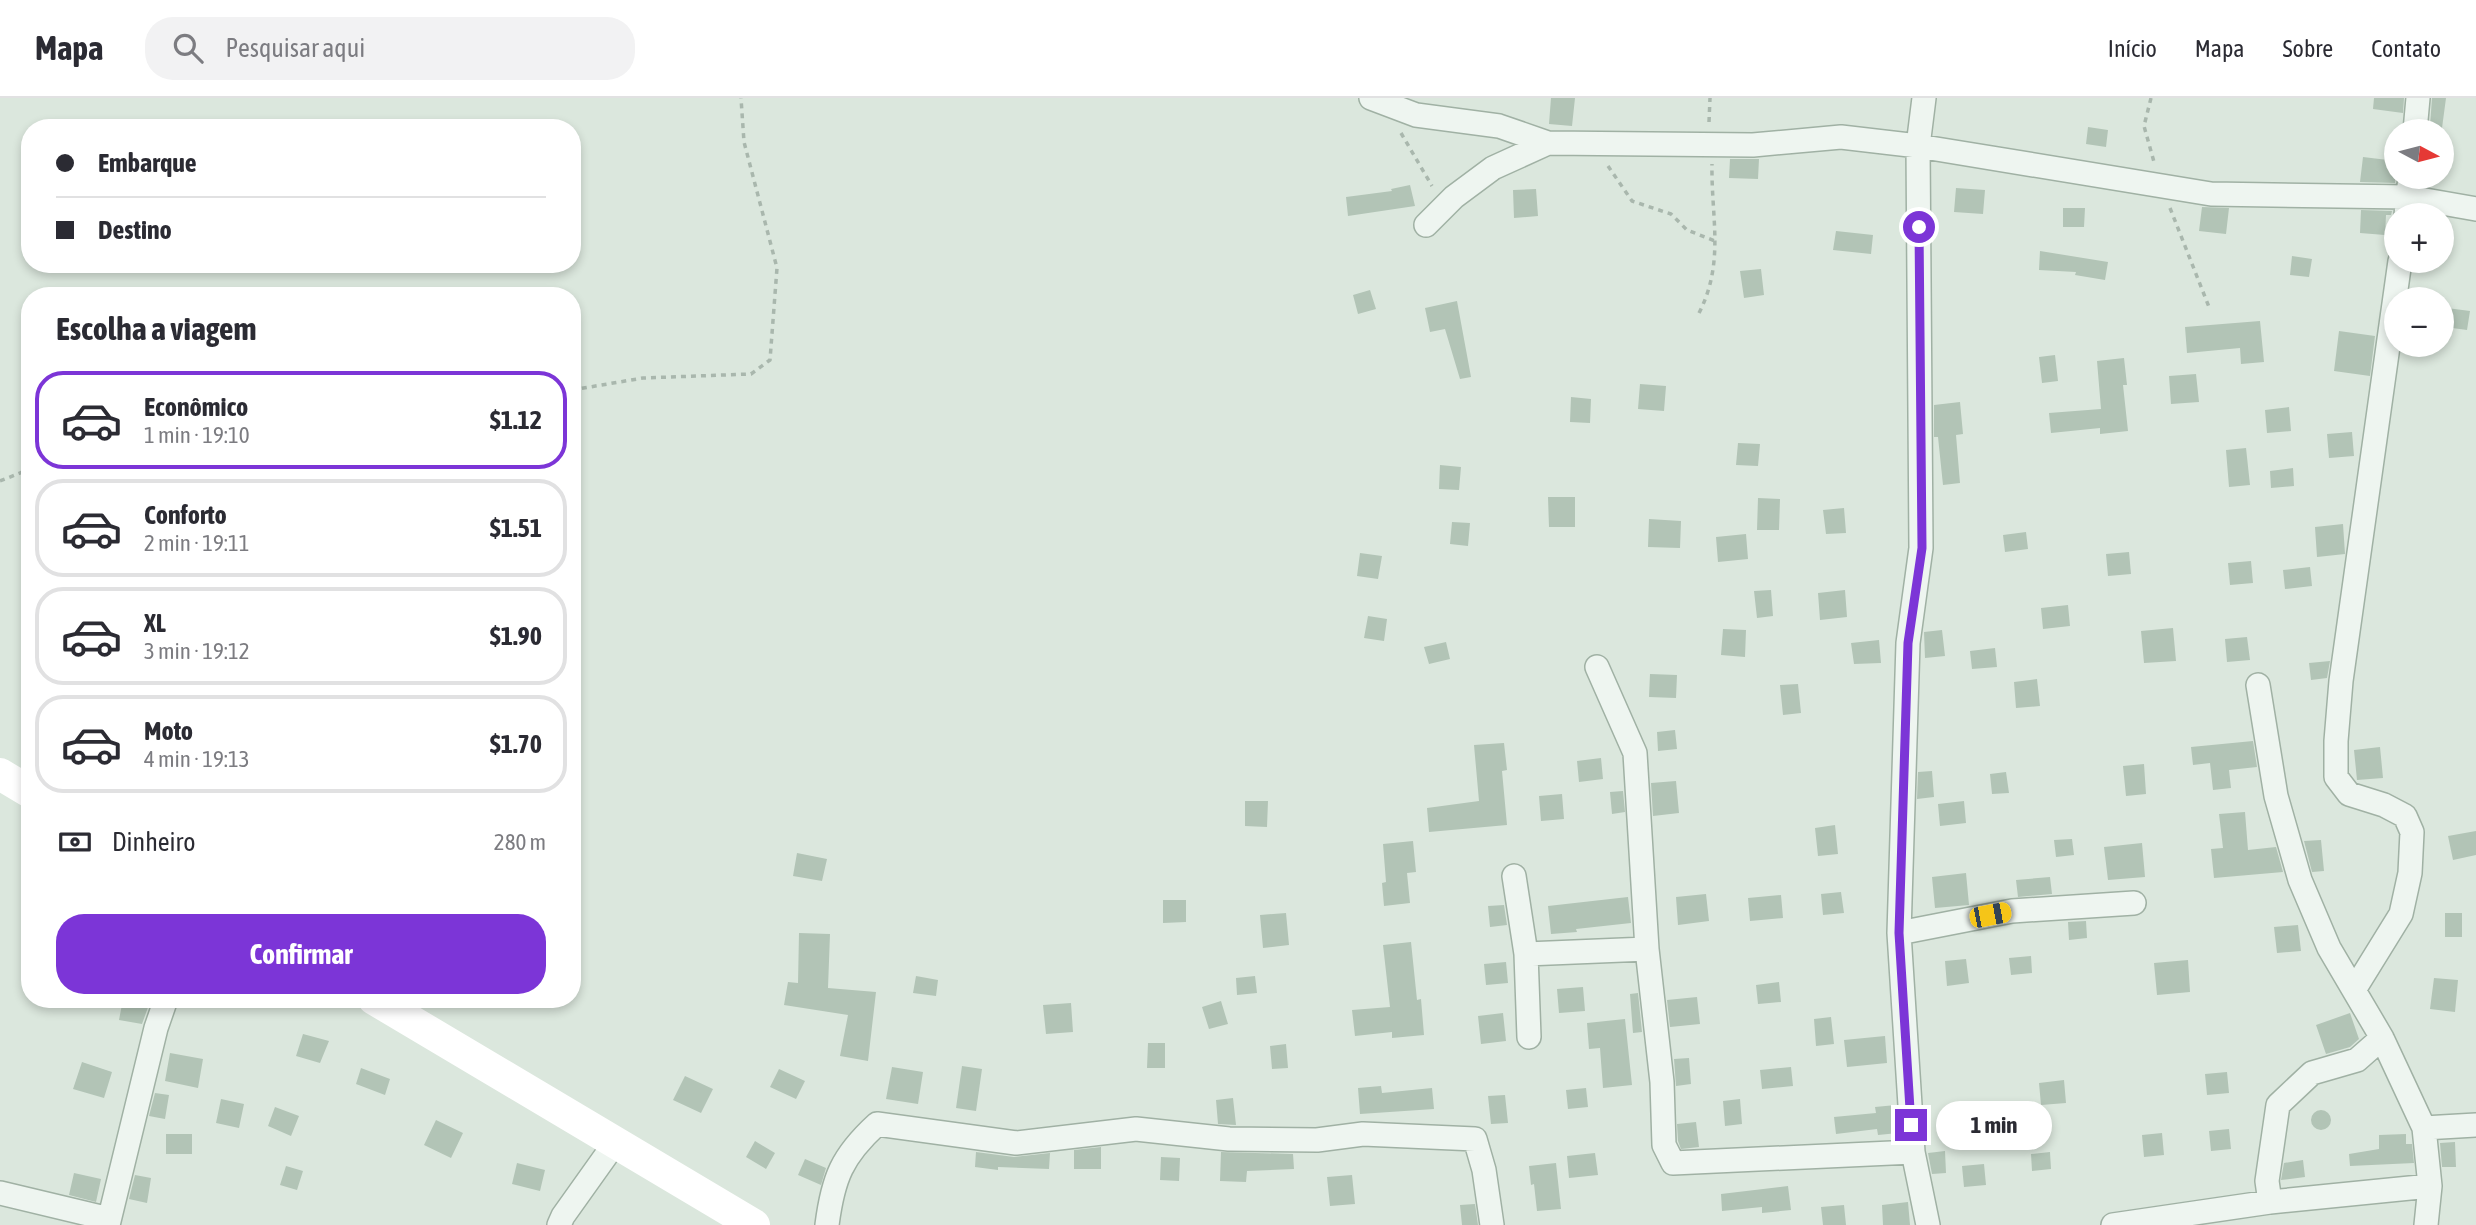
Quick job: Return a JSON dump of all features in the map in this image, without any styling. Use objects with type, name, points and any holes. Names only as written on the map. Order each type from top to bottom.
[{"type":"main road","points":[[0,774],[21,787]]},
{"type":"main road","points":[[389,1008],[754,1225]]},
{"type":"street","points":[[1924,98],[1918,146],[1922,548],[1908,643],[1899,933],[1913,1153],[1927,1225]]},
{"type":"street","points":[[2416,119],[2418,98]]},
{"type":"street","points":[[1377,100],[1416,115],[1499,126],[1548,143],[1753,145],[1840,137],[1918,146],[2211,194],[2408,196],[2476,209]]},
{"type":"street","points":[[1426,225],[1446,205],[1493,168],[1548,143]]},
{"type":"street","points":[[2354,990],[2401,914],[2410,873],[2412,832],[2405,817],[2384,805],[2349,794],[2336,777],[2341,681],[2398,273]]},
{"type":"street","points":[[1597,667],[1635,753],[1647,949],[1662,1082],[1664,1145],[1673,1163],[1913,1153]]},
{"type":"street","points":[[2258,685],[2276,796],[2300,880],[2329,948],[2382,1038],[2424,1128],[2430,1186],[2426,1225]]},
{"type":"street","points":[[1514,876],[1526,954],[1529,1037]]},
{"type":"street","points":[[1899,933],[2012,911],[2134,903]]},
{"type":"street","points":[[1526,954],[1647,949]]},
{"type":"street","points":[[0,1193],[109,1222],[163,1008]]},
{"type":"street","points":[[2270,1202],[2267,1181],[2278,1105],[2312,1073],[2357,1059],[2382,1038]]},
{"type":"street","points":[[827,1225],[832,1188],[856,1143],[877,1124],[1016,1143],[1136,1129],[1229,1139],[1317,1140],[1363,1134],[1475,1139],[1484,1170],[1492,1225]]},
{"type":"street","points":[[2424,1128],[2476,1125]]},
{"type":"street","points":[[559,1225],[615,1143]]},
{"type":"street","points":[[2113,1225],[2270,1202],[2430,1186]]},
{"type":"path","points":[[581,388],[643,378],[751,374],[770,360],[777,268],[744,142],[741,98]]},
{"type":"path","points":[[1699,313],[1709,293],[1716,258],[1710,98]]},
{"type":"path","points":[[1377,100],[1446,205]]},
{"type":"path","points":[[1588,143],[1632,201],[1671,215],[1687,230],[1715,242]]},
{"type":"path","points":[[0,481],[21,473]]},
{"type":"building","points":[[1551,98],[1575,98],[1572,126],[1549,124]]},
{"type":"building","points":[[2374,98],[2404,98],[2403,113],[2373,109]]},
{"type":"building","points":[[2432,98],[2446,98],[2443,119],[2430,119]]},
{"type":"building","points":[[2088,127],[2108,130],[2106,147],[2086,144]]},
{"type":"building","points":[[2363,157],[2384,160],[2384,183],[2360,182]]},
{"type":"building","points":[[1730,159],[1759,159],[1758,179],[1729,178]]},
{"type":"building","points":[[1410,185],[1415,206],[1348,216],[1346,197],[1392,191],[1391,189]]},
{"type":"building","points":[[1956,188],[1985,190],[1983,214],[1954,212]]},
{"type":"building","points":[[1536,189],[1538,216],[1514,218],[1513,190]]},
{"type":"building","points":[[2202,207],[2229,208],[2226,234],[2199,231]]},
{"type":"building","points":[[2063,208],[2085,208],[2084,227],[2063,227]]},
{"type":"building","points":[[2361,210],[2384,211],[2384,235],[2360,233]]},
{"type":"building","points":[[1836,231],[1873,235],[1871,254],[1833,250]]},
{"type":"building","points":[[2040,251],[2108,262],[2105,280],[2075,275],[2076,272],[2039,270]]},
{"type":"building","points":[[2292,256],[2312,259],[2309,277],[2290,275]]},
{"type":"building","points":[[1761,269],[1764,295],[1744,298],[1740,271]]},
{"type":"building","points":[[1370,290],[1376,309],[1358,314],[1353,295]]},
{"type":"building","points":[[1457,301],[1471,377],[1460,379],[1445,329],[1430,332],[1425,308]]},
{"type":"building","points":[[2454,309],[2470,311],[2467,330],[2454,328]]},
{"type":"building","points":[[2260,321],[2264,362],[2241,364],[2240,348],[2187,353],[2185,327]]},
{"type":"building","points":[[2339,331],[2375,336],[2370,376],[2334,371]]},
{"type":"building","points":[[2055,355],[2058,381],[2042,383],[2039,357]]},
{"type":"building","points":[[2124,358],[2127,385],[2123,385],[2128,431],[2100,434],[2100,428],[2051,433],[2049,413],[2101,409],[2097,361]]},
{"type":"building","points":[[2196,374],[2199,402],[2171,404],[2169,376]]},
{"type":"building","points":[[1640,384],[1666,386],[1664,411],[1638,409]]},
{"type":"building","points":[[1571,397],[1591,399],[1590,423],[1570,422]]},
{"type":"building","points":[[1960,402],[1963,434],[1956,435],[1960,483],[1943,485],[1938,437],[1934,437],[1934,405]]},
{"type":"building","points":[[2289,407],[2291,431],[2267,433],[2265,410]]},
{"type":"building","points":[[2352,432],[2354,456],[2329,458],[2327,434]]},
{"type":"building","points":[[1738,443],[1760,444],[1758,466],[1736,465]]},
{"type":"building","points":[[2246,448],[2250,485],[2229,487],[2226,450]]},
{"type":"building","points":[[1440,465],[1461,467],[1459,490],[1439,489]]},
{"type":"building","points":[[2293,468],[2294,486],[2271,488],[2270,471]]},
{"type":"building","points":[[1548,497],[1575,497],[1575,527],[1549,527]]},
{"type":"building","points":[[1758,498],[1780,499],[1779,530],[1757,530]]},
{"type":"building","points":[[1844,508],[1846,533],[1826,534],[1823,510]]},
{"type":"building","points":[[1649,519],[1681,521],[1680,548],[1648,547]]},
{"type":"building","points":[[1452,522],[1470,523],[1468,546],[1450,544]]},
{"type":"building","points":[[2343,524],[2345,554],[2317,557],[2315,527]]},
{"type":"building","points":[[2026,532],[2028,549],[2005,552],[2003,535]]},
{"type":"building","points":[[1746,534],[1748,559],[1718,562],[1716,537]]},
{"type":"building","points":[[2129,552],[2131,574],[2108,576],[2106,554]]},
{"type":"building","points":[[1360,553],[1382,556],[1378,579],[1357,576]]},
{"type":"building","points":[[2251,561],[2253,583],[2230,585],[2228,563]]},
{"type":"building","points":[[2310,567],[2312,586],[2285,589],[2283,570]]},
{"type":"building","points":[[1771,590],[1773,616],[1757,618],[1754,591]]},
{"type":"building","points":[[1845,590],[1847,617],[1820,620],[1818,593]]},
{"type":"building","points":[[2068,605],[2070,626],[2043,629],[2041,608]]},
{"type":"building","points":[[1368,616],[1387,619],[1384,641],[1364,638]]},
{"type":"building","points":[[2173,628],[2176,661],[2144,663],[2141,631]]},
{"type":"building","points":[[1723,629],[1746,630],[1745,657],[1721,655]]},
{"type":"building","points":[[1942,630],[1945,656],[1925,658],[1924,632]]},
{"type":"building","points":[[2247,637],[2250,660],[2227,662],[2225,639]]},
{"type":"building","points":[[1879,640],[1881,663],[1854,664],[1851,643]]},
{"type":"building","points":[[1446,642],[1450,659],[1429,664],[1424,647]]},
{"type":"building","points":[[1995,648],[1997,667],[1972,669],[1970,651]]},
{"type":"building","points":[[2330,661],[2327,678],[2311,680],[2309,663]]},
{"type":"building","points":[[1650,674],[1677,675],[1676,698],[1649,697]]},
{"type":"building","points":[[2037,679],[2040,706],[2016,708],[2014,682]]},
{"type":"building","points":[[1798,684],[1801,713],[1783,715],[1780,685]]},
{"type":"building","points":[[1675,730],[1677,749],[1658,751],[1657,732]]},
{"type":"building","points":[[2253,741],[2257,767],[2229,770],[2231,788],[2213,790],[2210,763],[2193,765],[2191,747]]},
{"type":"building","points":[[1504,743],[1507,770],[1502,771],[1507,825],[1429,832],[1427,808],[1479,801],[1474,745]]},
{"type":"building","points":[[2380,747],[2383,778],[2357,780],[2354,750]]},
{"type":"building","points":[[1601,758],[1603,779],[1579,782],[1577,761]]},
{"type":"building","points":[[2144,764],[2146,794],[2126,796],[2123,766]]},
{"type":"building","points":[[1932,771],[1934,797],[1917,799],[1918,772]]},
{"type":"building","points":[[2006,772],[2009,793],[1992,794],[1990,774]]},
{"type":"building","points":[[1676,781],[1679,813],[1653,816],[1651,783]]},
{"type":"building","points":[[1623,791],[1625,812],[1612,814],[1610,792]]},
{"type":"building","points":[[1562,794],[1564,819],[1541,821],[1539,796]]},
{"type":"building","points":[[1245,801],[1268,801],[1267,827],[1245,826]]},
{"type":"building","points":[[1964,801],[1966,823],[1940,826],[1938,804]]},
{"type":"building","points":[[2245,812],[2248,850],[2276,847],[2283,872],[2214,878],[2211,849],[2223,848],[2219,814]]},
{"type":"building","points":[[1835,825],[1838,854],[1818,856],[1815,828]]},
{"type":"building","points":[[2476,831],[2476,855],[2453,860],[2448,836]]},
{"type":"building","points":[[2072,839],[2074,855],[2056,857],[2054,840]]},
{"type":"building","points":[[2321,840],[2324,871],[2312,872],[2304,841]]},
{"type":"building","points":[[1413,841],[1416,872],[1407,873],[1410,903],[1384,906],[1382,883],[1386,882],[1383,844]]},
{"type":"building","points":[[2142,843],[2145,877],[2108,880],[2104,847]]},
{"type":"building","points":[[797,853],[827,859],[822,881],[793,876]]},
{"type":"building","points":[[1966,873],[1969,905],[1935,908],[1932,877]]},
{"type":"building","points":[[2050,877],[2052,894],[2018,897],[2016,880]]},
{"type":"building","points":[[1841,892],[1844,913],[1823,915],[1821,894]]},
{"type":"building","points":[[1706,894],[1709,921],[1678,925],[1676,897]]},
{"type":"building","points":[[1781,895],[1783,918],[1750,921],[1748,898]]},
{"type":"building","points":[[1628,897],[1631,923],[1551,934],[1548,906]]},
{"type":"building","points":[[1163,900],[1186,900],[1186,922],[1163,923]]},
{"type":"building","points":[[1504,905],[1507,925],[1490,927],[1488,906]]},
{"type":"building","points":[[1286,913],[1289,945],[1263,948],[1260,915]]},
{"type":"building","points":[[2445,913],[2462,913],[2462,937],[2445,937]]},
{"type":"building","points":[[2086,921],[2087,938],[2069,940],[2068,922]]},
{"type":"building","points":[[2298,925],[2301,951],[2277,953],[2274,927]]},
{"type":"building","points":[[799,933],[830,934],[828,988],[876,992],[868,1061],[840,1056],[848,1015],[784,1005],[788,982],[798,983]]},
{"type":"building","points":[[1411,942],[1424,1035],[1392,1038],[1392,1032],[1355,1036],[1352,1010],[1390,1007],[1383,945]]},
{"type":"building","points":[[2031,956],[2032,973],[2011,975],[2009,958]]},
{"type":"building","points":[[1966,959],[1969,983],[1947,986],[1945,961]]},
{"type":"building","points":[[2188,960],[2190,992],[2157,995],[2154,963]]},
{"type":"building","points":[[1506,962],[1508,983],[1486,985],[1484,964]]},
{"type":"building","points":[[916,976],[938,980],[936,996],[913,993]]},
{"type":"building","points":[[1255,976],[1257,993],[1237,995],[1236,978]]},
{"type":"building","points":[[2434,978],[2458,980],[2455,1012],[2430,1009]]},
{"type":"building","points":[[1779,982],[1781,1002],[1758,1004],[1756,985]]},
{"type":"building","points":[[1583,987],[1585,1011],[1559,1013],[1557,989]]},
{"type":"building","points":[[1638,993],[1642,1032],[1633,1033],[1630,994]]},
{"type":"building","points":[[1697,997],[1700,1024],[1670,1027],[1667,1000]]},
{"type":"building","points":[[1221,1001],[1228,1024],[1209,1029],[1202,1007]]},
{"type":"building","points":[[1071,1003],[1073,1032],[1046,1034],[1043,1005]]},
{"type":"building","points":[[121,1008],[148,1008],[142,1024],[119,1020]]},
{"type":"building","points":[[1503,1013],[1506,1041],[1481,1044],[1478,1016]]},
{"type":"building","points":[[2350,1013],[2359,1039],[2350,1047],[2326,1054],[2316,1025]]},
{"type":"building","points":[[1831,1017],[1834,1044],[1816,1046],[1814,1019]]},
{"type":"building","points":[[1625,1019],[1632,1085],[1603,1088],[1600,1048],[1589,1049],[1587,1023]]},
{"type":"building","points":[[303,1034],[329,1041],[320,1063],[296,1056]]},
{"type":"building","points":[[1885,1036],[1887,1063],[1847,1067],[1844,1040]]},
{"type":"building","points":[[1148,1043],[1165,1043],[1165,1068],[1147,1068]]},
{"type":"building","points":[[1286,1044],[1288,1068],[1272,1069],[1270,1046]]},
{"type":"building","points":[[170,1053],[203,1059],[198,1088],[165,1081]]},
{"type":"building","points":[[1689,1058],[1691,1084],[1676,1086],[1674,1059]]},
{"type":"building","points":[[82,1062],[112,1072],[104,1098],[73,1089]]},
{"type":"building","points":[[962,1066],[982,1069],[976,1111],[956,1108]]},
{"type":"building","points":[[892,1067],[923,1072],[918,1104],[886,1099]]},
{"type":"building","points":[[1791,1067],[1793,1086],[1762,1089],[1760,1070]]},
{"type":"building","points":[[361,1068],[390,1079],[385,1095],[356,1084]]},
{"type":"building","points":[[779,1069],[805,1081],[796,1099],[770,1087]]},
{"type":"building","points":[[2227,1072],[2229,1093],[2207,1095],[2205,1074]]},
{"type":"building","points":[[685,1076],[713,1089],[701,1113],[673,1100]]},
{"type":"building","points":[[2064,1080],[2066,1103],[2041,1105],[2039,1083]]},
{"type":"building","points":[[1381,1086],[1382,1093],[1432,1088],[1434,1109],[1360,1114],[1358,1088]]},
{"type":"building","points":[[1586,1088],[1588,1107],[1568,1109],[1566,1090]]},
{"type":"building","points":[[155,1093],[169,1095],[165,1119],[149,1116]]},
{"type":"building","points":[[1505,1095],[1508,1123],[1491,1124],[1488,1096]]},
{"type":"building","points":[[1233,1098],[1236,1125],[1218,1124],[1216,1100]]},
{"type":"building","points":[[221,1099],[244,1104],[239,1128],[216,1123]]},
{"type":"building","points":[[1740,1099],[1742,1124],[1725,1126],[1723,1101]]},
{"type":"building","points":[[1896,1105],[1898,1133],[1878,1135],[1877,1129],[1836,1134],[1834,1117],[1876,1113],[1875,1107]]},
{"type":"building","points":[[1988,1106],[1991,1130],[1971,1132],[1968,1107]]},
{"type":"building","points":[[275,1107],[299,1116],[291,1136],[268,1126]]},
{"type":"building","points":[[2321,1110],[2328,1113],[2331,1120],[2328,1127],[2321,1130],[2314,1127],[2311,1120],[2314,1113]]},
{"type":"building","points":[[436,1120],[463,1133],[451,1158],[424,1145]]},
{"type":"building","points":[[1696,1122],[1699,1147],[1681,1149],[1677,1124]]},
{"type":"building","points":[[2229,1129],[2231,1149],[2211,1151],[2209,1131]]},
{"type":"building","points":[[2162,1133],[2164,1155],[2144,1157],[2142,1135]]},
{"type":"building","points":[[166,1134],[192,1134],[192,1154],[166,1154]]},
{"type":"building","points":[[2406,1134],[2406,1144],[2412,1144],[2414,1163],[2350,1166],[2349,1154],[2379,1149],[2379,1135]]},
{"type":"building","points":[[755,1141],[775,1153],[766,1169],[746,1157]]},
{"type":"building","points":[[2455,1142],[2456,1167],[2442,1167],[2440,1143]]},
{"type":"building","points":[[1101,1147],[1101,1169],[1074,1169],[1074,1150]]},
{"type":"building","points":[[1945,1151],[1946,1173],[1932,1174],[1928,1153]]},
{"type":"building","points":[[976,1152],[1014,1157],[1050,1153],[1049,1169],[998,1167],[998,1170],[975,1167]]},
{"type":"building","points":[[1221,1152],[1293,1154],[1294,1169],[1247,1171],[1246,1182],[1220,1181]]},
{"type":"building","points":[[2050,1152],[2051,1169],[2032,1171],[2031,1154]]},
{"type":"building","points":[[1595,1153],[1598,1175],[1569,1178],[1567,1156]]},
{"type":"building","points":[[1161,1157],[1180,1158],[1179,1181],[1160,1180]]},
{"type":"building","points":[[805,1159],[826,1168],[821,1185],[798,1175]]},
{"type":"building","points":[[2303,1160],[2305,1177],[2281,1180],[2284,1163]]},
{"type":"building","points":[[517,1163],[545,1170],[540,1191],[512,1184]]},
{"type":"building","points":[[1556,1163],[1561,1209],[1537,1211],[1529,1166]]},
{"type":"building","points":[[1984,1164],[1986,1185],[1964,1187],[1962,1166]]},
{"type":"building","points":[[286,1166],[303,1171],[297,1190],[280,1185]]},
{"type":"building","points":[[74,1173],[101,1179],[96,1202],[69,1195]]},
{"type":"building","points":[[135,1175],[151,1178],[147,1203],[129,1199]]},
{"type":"building","points":[[1352,1175],[1355,1204],[1330,1206],[1327,1177]]},
{"type":"building","points":[[1788,1186],[1791,1210],[1762,1213],[1762,1207],[1722,1211],[1721,1194]]},
{"type":"building","points":[[1908,1202],[1910,1225],[1883,1225],[1882,1205]]},
{"type":"building","points":[[1475,1204],[1478,1225],[1462,1225],[1460,1205]]},
{"type":"building","points":[[1844,1205],[1846,1225],[1823,1225],[1821,1207]]},
{"type":"route","points":[[1911,1125],[1899,933],[1908,643],[1922,548],[1919,227]]}]
